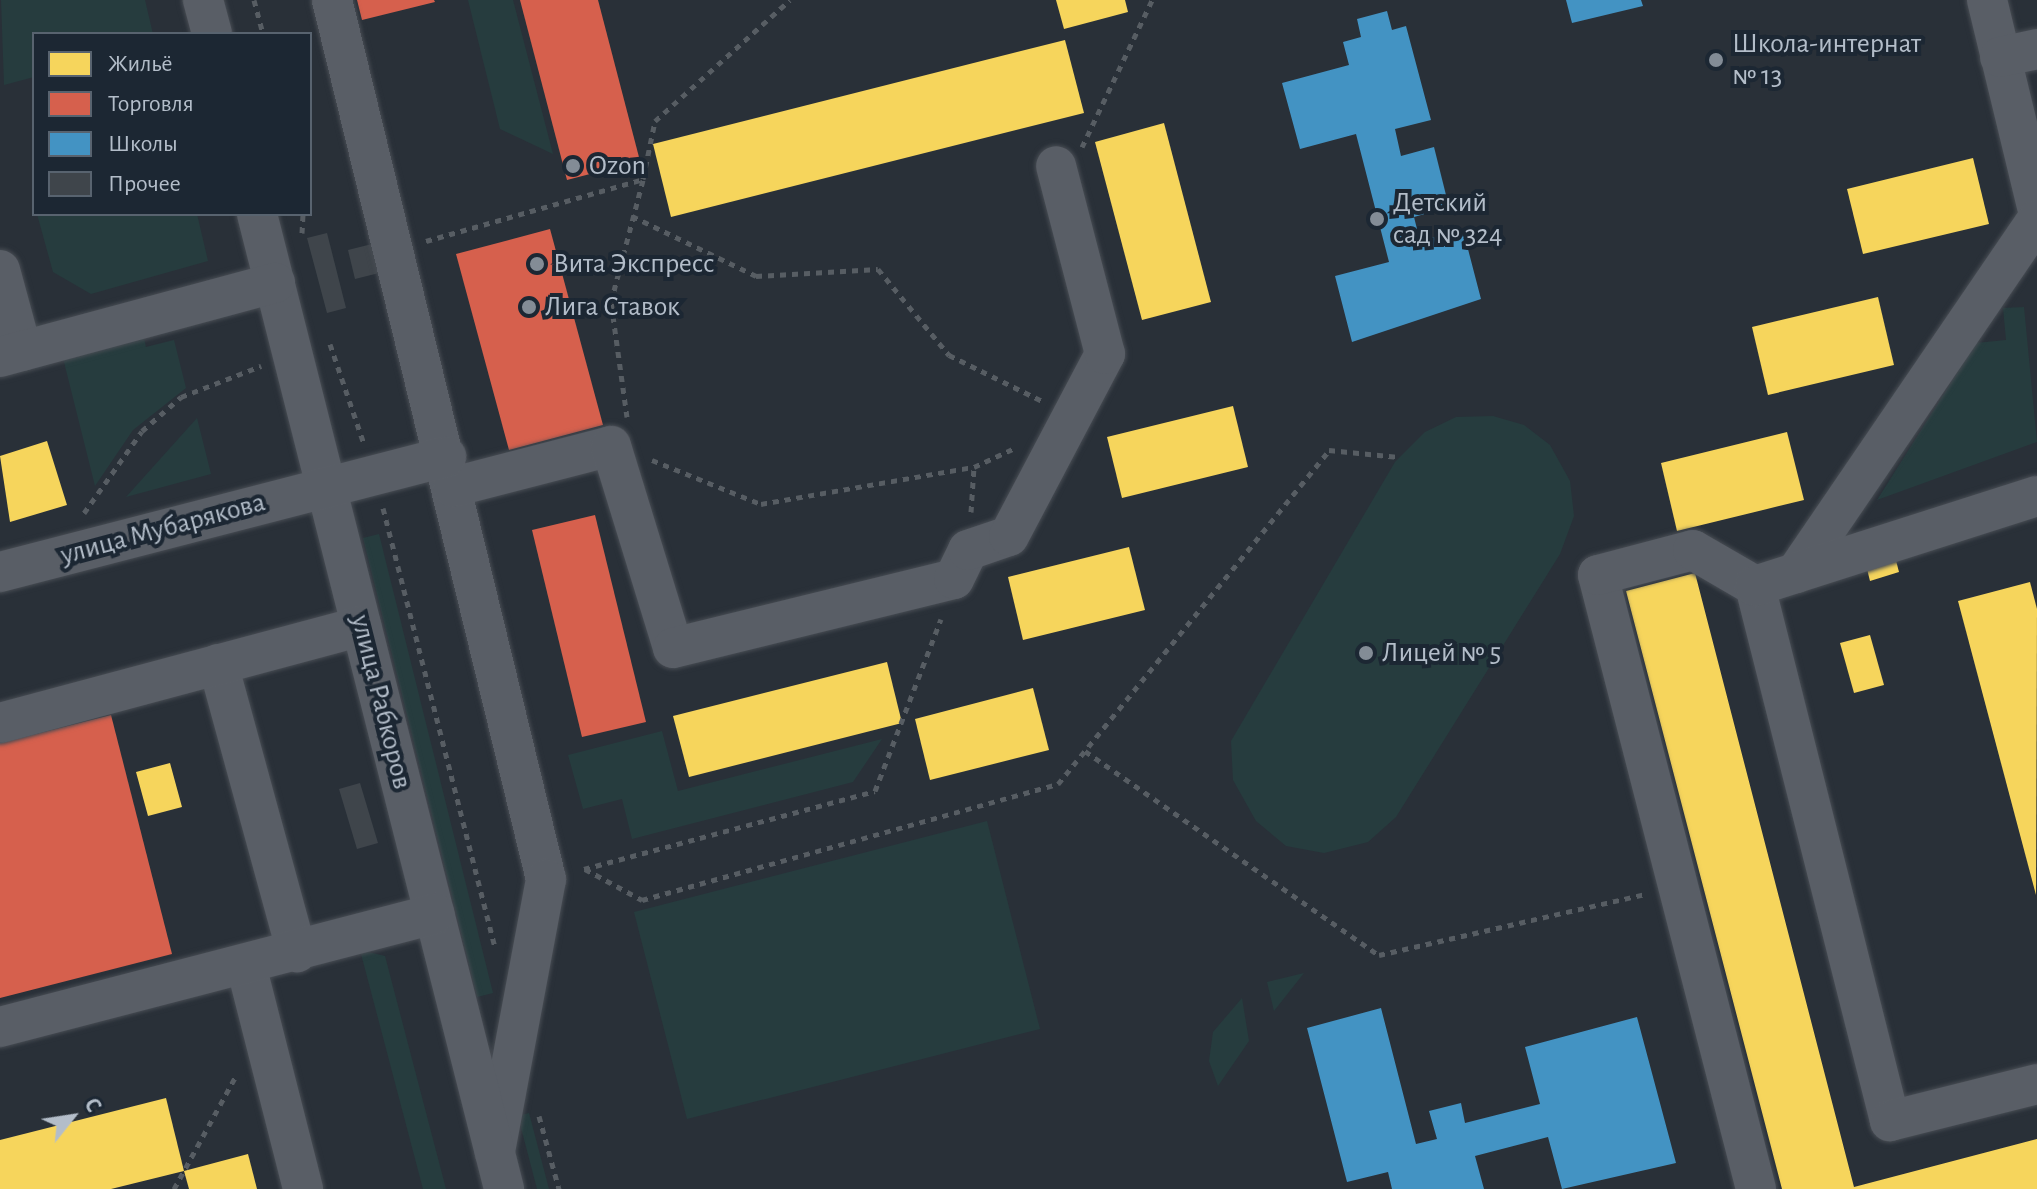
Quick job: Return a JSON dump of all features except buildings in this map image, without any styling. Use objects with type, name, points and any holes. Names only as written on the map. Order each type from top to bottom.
[{"type":"street","points":[[203,0],[211,32]]},
{"type":"street","points":[[332,0],[546,879],[500,1171]]},
{"type":"street","points":[[1987,0],[2019,53],[2037,206]]},
{"type":"street","points":[[623,454],[673,648],[954,579],[968,550],[1009,536],[1076,419],[1105,354],[1056,166]]},
{"type":"street","name":"улица Рабкоров","points":[[258,216],[275,283],[311,348],[326,486],[500,1171]]},
{"type":"street","points":[[1796,573],[2037,220]]},
{"type":"street","points":[[0,270],[11,354],[275,283]]},
{"type":"street","name":"улица Мубарякова","points":[[0,572],[374,475],[449,472],[611,446],[623,454]]},
{"type":"street","points":[[1755,586],[2037,496]]},
{"type":"street","points":[[1756,1189],[1598,575],[1693,550],[1755,586],[1890,1121],[2037,1084]]},
{"type":"street","points":[[0,723],[361,626]]},
{"type":"street","points":[[218,664],[297,952]]},
{"type":"street","points":[[0,1027],[435,914]]},
{"type":"street","points":[[246,965],[303,1189]]},
{"type":"path","points":[[254,0],[262,32]]},
{"type":"path","points":[[790,0],[655,121],[611,302],[623,454],[761,504],[974,467]]},
{"type":"path","points":[[395,250],[643,179]]},
{"type":"path","points":[[632,216],[756,276],[878,269],[949,355],[1076,419]]},
{"type":"path","points":[[78,522],[142,431],[181,397],[311,348],[374,475],[499,960]]},
{"type":"path","points":[[585,869],[642,900],[1058,784],[1329,450],[1399,457]]},
{"type":"path","points":[[546,879],[875,791],[916,701],[954,579]]},
{"type":"path","points":[[1085,751],[1379,955],[1678,886]]},
{"type":"path","points":[[174,1189],[245,1059]]},
{"type":"path","points":[[536,1102],[559,1189]]},
{"type":"green space","points":[[1,0],[145,0],[153,32],[32,32],[32,78],[4,85]]},
{"type":"green space","points":[[468,0],[513,0],[553,154],[500,129]]},
{"type":"green space","points":[[38,216],[197,216],[208,261],[91,294],[53,272]]},
{"type":"green space","points":[[2024,307],[2037,442],[1877,500],[1976,343],[2006,340],[2003,308]]},
{"type":"green space","points":[[141,325],[146,347],[174,340],[186,388],[133,430],[95,486],[60,346]]},
{"type":"green space","points":[[1493,416],[1524,425],[1550,445],[1570,481],[1574,516],[1560,554],[1396,817],[1368,842],[1324,853],[1286,846],[1256,821],[1233,780],[1231,741],[1395,462],[1425,432],[1456,417]]},
{"type":"green space","points":[[197,418],[211,474],[126,497]]},
{"type":"green space","points":[[379,534],[493,993],[477,997],[363,538]]},
{"type":"green space","points":[[662,731],[678,791],[882,739],[853,782],[632,839],[622,799],[583,809],[568,755]]},
{"type":"green space","points":[[987,821],[1040,1029],[687,1119],[634,912]]},
{"type":"green space","points":[[360,950],[385,956],[446,1189],[423,1189]]},
{"type":"green space","points":[[1304,973],[1274,1011],[1267,982]]},
{"type":"green space","points":[[1242,998],[1249,1041],[1218,1086],[1209,1061],[1213,1032]]},
{"type":"green space","points":[[529,1113],[549,1189],[537,1189],[518,1116]]},
{"type":"place","name":"Школа-интернат № 13","points":[[1716,60]]},
{"type":"place","name":"Ozon","points":[[573,166]]},
{"type":"place","name":"Детский сад № 324","points":[[1377,219]]},
{"type":"place","name":"Вита Экспресс","points":[[537,264]]},
{"type":"place","name":"Лига Ставок","points":[[529,307]]},
{"type":"place","name":"Лицей № 5","points":[[1366,653]]}]
